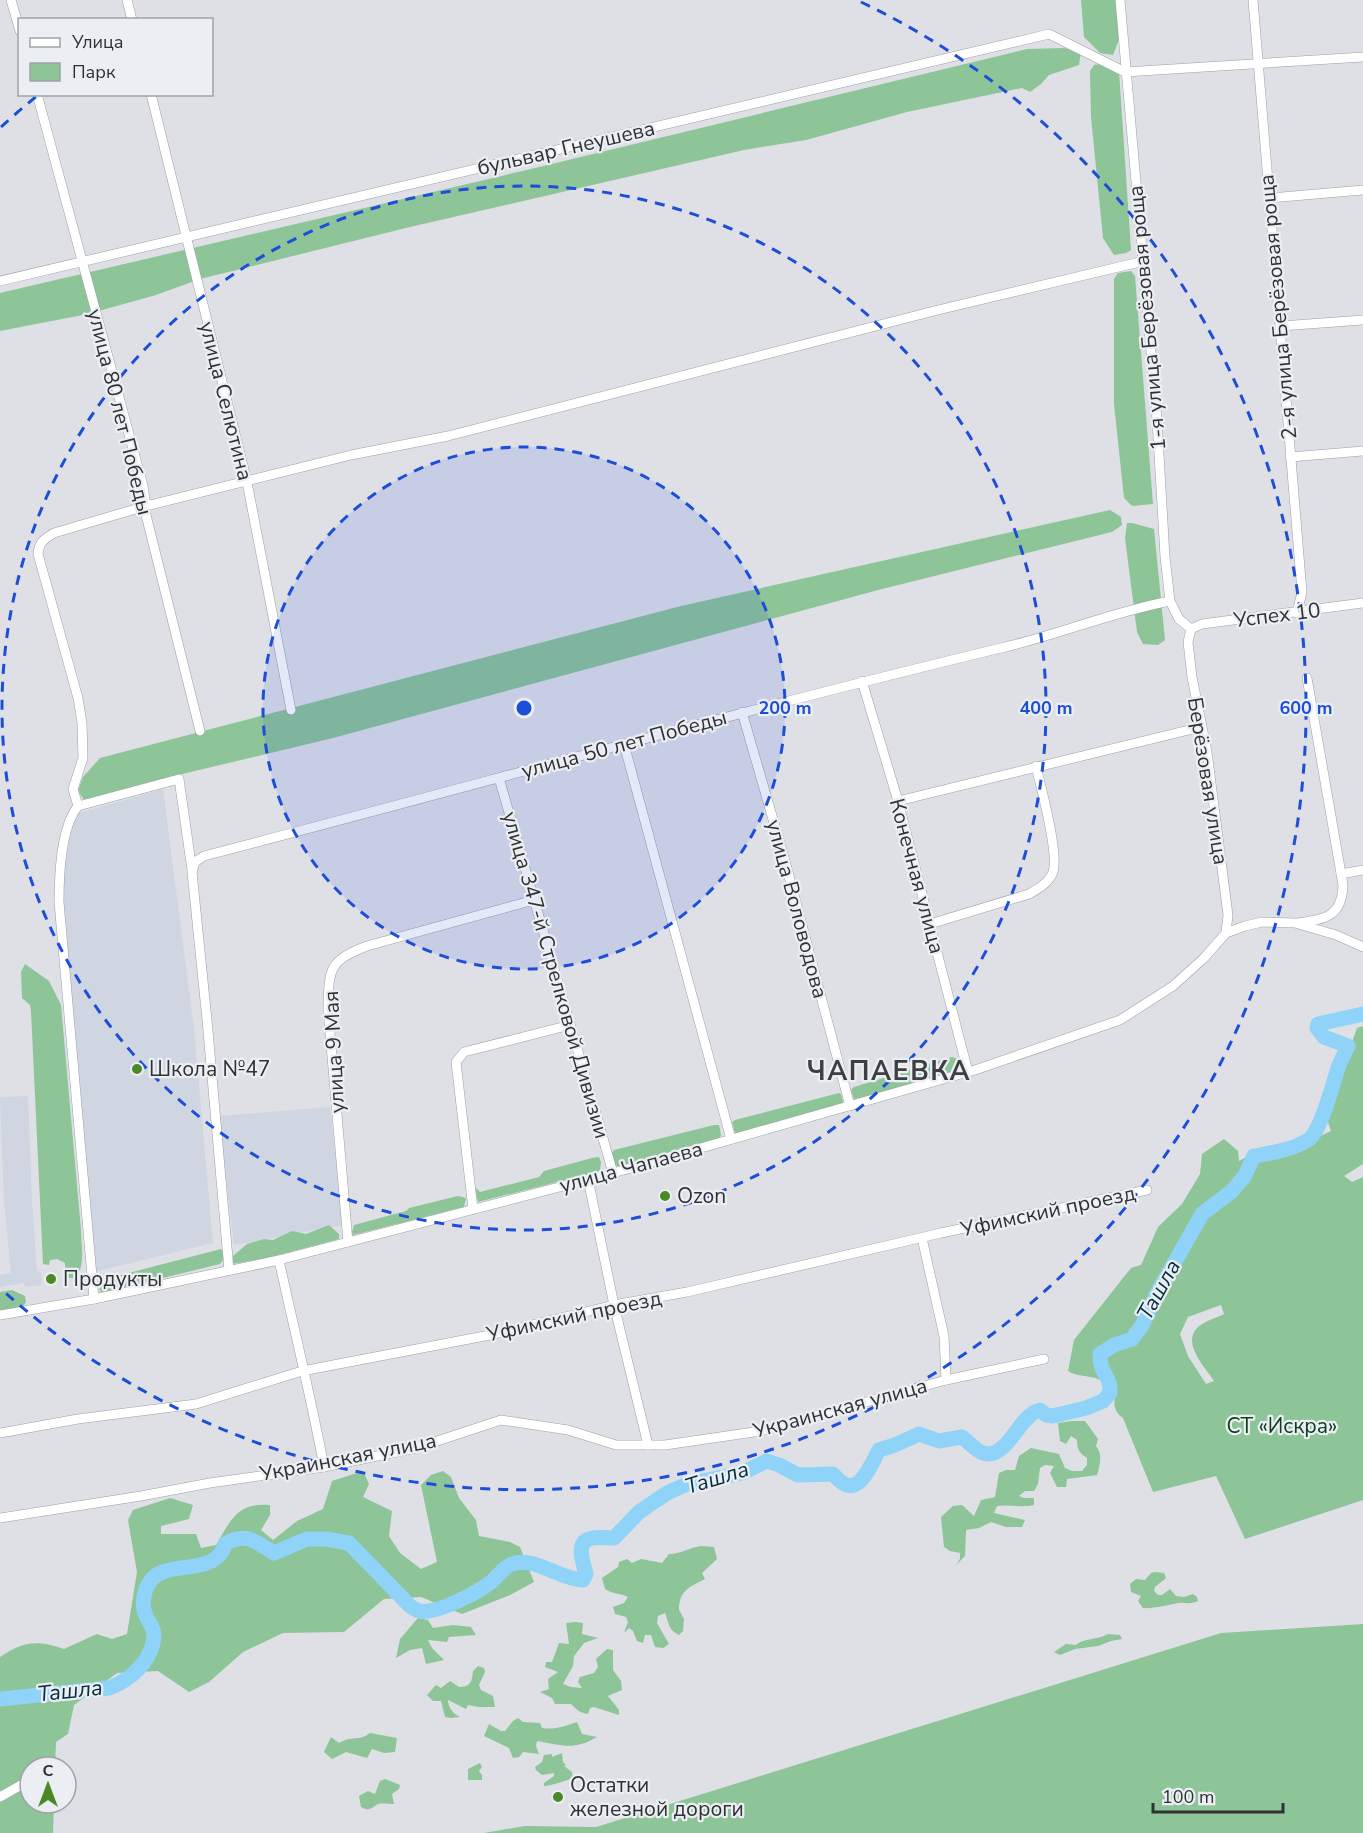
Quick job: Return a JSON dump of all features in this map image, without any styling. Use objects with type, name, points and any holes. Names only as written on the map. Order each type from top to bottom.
[{"type":"street","points":[[11,0],[18,24]]},
{"type":"street","points":[[128,0],[132,18]]},
{"type":"street","name":"1-я улица Берёзовая роща","points":[[1120,0],[1157,420],[1163,538],[1170,600],[1179,619],[1191,629]]},
{"type":"street","name":"2-я улица Берёзовая роща","points":[[1253,0],[1302,592],[1297,613]]},
{"type":"street","name":"бульвар Гнеушева","points":[[0,281],[1048,34],[1125,72]]},
{"type":"street","points":[[1125,72],[1363,57]]},
{"type":"street","name":"улица 80 лет Победы","points":[[38,96],[143,486],[145,511],[200,731]]},
{"type":"street","name":"улица Селютина","points":[[151,96],[247,482],[291,710]]},
{"type":"street","points":[[1269,198],[1363,190]]},
{"type":"street","points":[[78,806],[73,789],[83,758],[82,723],[78,698],[38,554],[42,540],[54,533],[146,506],[351,455],[448,436],[938,310],[1144,261]]},
{"type":"street","points":[[1281,326],[1363,320]]},
{"type":"street","points":[[1290,457],[1363,452]]},
{"type":"street","name":"улица 50 лет Победы","points":[[192,872],[195,862],[204,856],[742,712],[1007,647],[1170,600]]},
{"type":"street","name":"Успех 10","points":[[1191,629],[1202,624],[1363,603]]},
{"type":"street","name":"Берёзовая улица","points":[[1191,629],[1188,642],[1189,653],[1207,752],[1227,906],[1226,933]]},
{"type":"street","points":[[1226,933],[1262,922],[1295,923],[1329,916],[1338,908],[1343,897],[1307,678]]},
{"type":"street","name":"Конечная улица","points":[[862,681],[898,801],[969,1072]]},
{"type":"street","name":"улица Воловодова","points":[[742,712],[791,882],[850,1106]]},
{"type":"street","points":[[898,801],[1201,727]]},
{"type":"street","points":[[624,744],[731,1139]]},
{"type":"street","points":[[930,924],[1029,894],[1042,886],[1052,873],[1054,855],[1036,766]]},
{"type":"street","name":"улица 347-й Стрелковой Дивизии","points":[[499,778],[613,1173]]},
{"type":"street","points":[[94,1299],[58,874],[72,813],[78,806],[180,779],[207,1020],[229,1270]]},
{"type":"street","points":[[1341,874],[1363,870]]},
{"type":"street","name":"улица 9 Мая","points":[[348,1242],[328,1010],[332,970],[338,960],[348,953],[367,946],[534,900]]},
{"type":"street","points":[[1295,923],[1336,935],[1363,947]]},
{"type":"street","name":"улица Чапаева","points":[[0,1315],[94,1299],[279,1260],[613,1173],[969,1072],[1120,1020],[1173,986],[1204,958],[1226,933]]},
{"type":"street","points":[[473,1209],[456,1062],[464,1052],[570,1025]]},
{"type":"street","points":[[588,1179],[614,1305],[648,1446]]},
{"type":"street","name":"Уфимский проезд","points":[[0,1433],[78,1419],[196,1404],[303,1371],[495,1334],[614,1305],[687,1292],[922,1238],[1147,1190]]},
{"type":"street","points":[[922,1238],[944,1336],[946,1380]]},
{"type":"street","points":[[279,1260],[315,1417],[324,1467]]},
{"type":"street","name":"Украинская улица","points":[[0,1518],[210,1483],[324,1467],[416,1448],[501,1420],[568,1430],[616,1446],[665,1446],[761,1431],[946,1380],[1044,1359]]},
{"type":"street","points":[[0,1797],[18,1787]]},
{"type":"shaded area","name":"Школа №47","points":[[163,789],[194,1029],[213,1243],[94,1272],[69,985],[62,873],[76,814]]},
{"type":"shaded area","points":[[28,1096],[37,1271],[41,1272],[42,1285],[25,1287],[24,1283],[0,1287],[0,1275],[11,1273],[4,1202],[0,1097]]},
{"type":"shaded area","points":[[330,1107],[343,1225],[234,1245],[219,1116]]},
{"type":"green space","points":[[1081,0],[1117,0],[1120,37],[1113,55],[1100,53],[1084,37]]},
{"type":"green space","points":[[1064,48],[1081,52],[1079,65],[1049,75],[1030,92],[1022,88],[907,112],[806,140],[744,150],[410,227],[200,279],[156,295],[88,314],[0,331],[0,293],[531,169],[1027,49]]},
{"type":"green space","points":[[1105,63],[1119,71],[1131,250],[1114,255],[1103,238],[1091,117],[1090,71],[1094,65]]},
{"type":"green space","points":[[1131,271],[1135,276],[1153,504],[1132,506],[1124,498],[1114,404],[1114,279],[1118,273]]},
{"type":"green space","points":[[1110,510],[1121,517],[1122,525],[1112,532],[882,589],[333,738],[174,776],[165,782],[87,804],[78,791],[83,777],[100,758],[681,606]]},
{"type":"green space","points":[[1127,523],[1154,529],[1165,640],[1158,645],[1143,644],[1137,632],[1125,538]]},
{"type":"green space","points":[[25,964],[49,981],[61,1005],[82,1249],[81,1268],[75,1278],[66,1278],[65,1263],[57,1259],[50,1260],[49,1265],[43,1264],[31,1011],[30,1005],[22,998],[21,972]]},
{"type":"green space","name":"СТ «Искра»","points":[[1363,1026],[1363,1164],[1344,1176],[1352,1182],[1363,1177],[1363,1500],[1245,1539],[1216,1476],[1153,1492],[1123,1418],[1116,1410],[1115,1393],[1098,1379],[1068,1371],[1074,1340],[1131,1268],[1141,1265],[1158,1227],[1182,1204],[1200,1174],[1202,1154],[1224,1139],[1238,1151],[1239,1161],[1267,1147],[1281,1144],[1296,1147],[1331,1131],[1326,1116],[1357,1028]],"holes":[[[1221,1305],[1224,1314],[1207,1321],[1193,1333],[1192,1340],[1196,1355],[1214,1381],[1206,1384],[1188,1356],[1180,1334],[1188,1317]]]},
{"type":"green space","points":[[952,1057],[958,1059],[961,1068],[958,1071],[858,1100],[854,1099],[851,1090],[854,1087]]},
{"type":"green space","points":[[839,1093],[843,1102],[841,1105],[735,1133],[732,1122],[735,1120]]},
{"type":"green space","points":[[719,1125],[721,1135],[719,1139],[619,1167],[615,1165],[611,1154],[614,1150]]},
{"type":"green space","points":[[599,1157],[600,1171],[478,1202],[475,1187],[480,1192],[539,1177],[544,1171]]},
{"type":"green space","points":[[458,1196],[466,1198],[464,1207],[353,1235],[354,1225]]},
{"type":"green space","points":[[329,1225],[339,1234],[339,1239],[267,1258],[232,1264],[233,1256],[247,1244],[264,1239],[273,1240],[292,1231],[306,1234]]},
{"type":"green space","points":[[221,1249],[224,1252],[224,1259],[220,1264],[105,1292],[101,1292],[98,1286],[101,1281],[113,1277]]},
{"type":"green space","points":[[12,1290],[25,1296],[26,1302],[21,1309],[0,1312],[0,1292]]},
{"type":"green space","points":[[1085,1421],[1098,1439],[1096,1446],[1100,1453],[1100,1460],[1097,1475],[1067,1479],[1066,1487],[1057,1487],[1050,1473],[1054,1466],[1045,1465],[1040,1468],[1038,1484],[1034,1491],[1025,1491],[1019,1496],[1034,1498],[1034,1505],[997,1506],[994,1513],[1025,1520],[1022,1527],[1006,1527],[991,1522],[979,1528],[966,1530],[965,1556],[956,1565],[960,1559],[960,1553],[944,1547],[941,1517],[953,1506],[962,1505],[974,1516],[981,1500],[995,1497],[999,1473],[1015,1470],[1019,1456],[1031,1448],[1059,1454],[1065,1468],[1082,1471],[1087,1465],[1087,1458],[1079,1450],[1077,1440],[1071,1436],[1066,1444],[1060,1441],[1058,1423]]},
{"type":"green space","points":[[363,1471],[369,1484],[363,1497],[392,1511],[389,1536],[400,1553],[421,1569],[437,1562],[421,1485],[431,1475],[443,1471],[451,1477],[459,1498],[476,1520],[479,1536],[510,1542],[520,1547],[534,1582],[510,1595],[462,1614],[421,1597],[384,1599],[344,1632],[283,1633],[243,1652],[209,1682],[189,1692],[158,1671],[117,1673],[74,1705],[68,1734],[56,1742],[55,1755],[18,1755],[18,1815],[54,1815],[53,1833],[0,1833],[0,1657],[24,1645],[38,1643],[64,1649],[97,1634],[112,1639],[127,1634],[137,1572],[128,1520],[133,1510],[170,1498],[193,1505],[189,1519],[161,1526],[161,1534],[196,1534],[201,1548],[216,1545],[236,1514],[242,1510],[250,1506],[270,1505],[270,1515],[261,1530],[273,1540],[297,1521],[323,1509],[332,1481]]},
{"type":"green space","points":[[701,1546],[714,1547],[717,1559],[702,1573],[705,1579],[686,1590],[681,1598],[679,1610],[684,1619],[683,1631],[679,1635],[673,1631],[665,1613],[658,1616],[657,1623],[669,1644],[663,1648],[655,1647],[651,1635],[645,1635],[643,1643],[637,1641],[633,1631],[629,1628],[624,1633],[628,1622],[626,1617],[615,1614],[613,1607],[624,1603],[628,1597],[605,1589],[602,1578],[618,1567],[619,1562],[627,1559],[632,1563],[641,1559],[662,1563],[669,1554]]},
{"type":"green space","points":[[1155,1572],[1164,1573],[1166,1578],[1155,1587],[1154,1591],[1158,1595],[1170,1589],[1176,1596],[1184,1597],[1193,1594],[1198,1601],[1143,1608],[1138,1601],[1141,1596],[1131,1592],[1130,1584],[1136,1579],[1145,1580]]},
{"type":"green space","points":[[418,1618],[428,1620],[433,1628],[453,1625],[471,1627],[476,1635],[449,1637],[447,1642],[428,1640],[432,1648],[444,1660],[426,1664],[422,1648],[410,1650],[396,1658],[400,1639]]},
{"type":"green space","points":[[566,1623],[583,1623],[582,1634],[598,1638],[584,1643],[574,1656],[573,1666],[563,1684],[582,1688],[578,1682],[580,1677],[594,1673],[598,1667],[596,1659],[607,1649],[613,1650],[613,1670],[621,1681],[622,1690],[608,1696],[619,1710],[619,1715],[594,1707],[590,1708],[588,1714],[583,1713],[571,1704],[555,1704],[552,1698],[540,1692],[549,1689],[548,1679],[558,1672],[545,1667],[546,1662],[552,1662],[559,1643],[569,1644]]},
{"type":"green space","points":[[1363,1624],[1363,1833],[484,1833],[525,1826],[596,1827],[1221,1633]]},
{"type":"green space","points":[[1108,1634],[1120,1635],[1122,1639],[1098,1646],[1075,1649],[1060,1655],[1054,1652],[1066,1644],[1076,1645]]},
{"type":"green space","points":[[478,1666],[484,1668],[485,1672],[479,1685],[481,1690],[493,1696],[495,1707],[468,1705],[466,1709],[448,1700],[451,1710],[460,1717],[445,1717],[441,1701],[433,1701],[427,1695],[436,1685],[441,1688],[450,1681],[459,1687],[466,1686],[470,1683],[473,1671]]},
{"type":"green space","points":[[518,1718],[523,1722],[540,1723],[542,1728],[560,1727],[577,1722],[582,1734],[597,1737],[574,1745],[537,1741],[539,1754],[523,1752],[519,1757],[513,1758],[509,1748],[484,1736],[489,1724],[505,1731]]},
{"type":"green space","points":[[370,1733],[397,1738],[395,1752],[384,1753],[372,1749],[367,1758],[346,1752],[332,1759],[324,1752],[331,1737],[339,1743]]},
{"type":"green space","points":[[562,1753],[563,1762],[566,1765],[564,1766],[572,1772],[573,1778],[544,1786],[544,1783],[554,1776],[554,1773],[542,1775],[535,1767],[542,1762],[544,1755],[552,1754],[552,1757]]},
{"type":"green space","points":[[480,1763],[482,1767],[479,1771],[482,1780],[468,1780],[468,1769]]},
{"type":"green space","points":[[385,1779],[400,1785],[399,1789],[392,1794],[394,1804],[378,1804],[368,1809],[361,1807],[359,1796],[368,1791],[375,1794],[380,1781]]},
{"type":"waterway","name":"Ташла","points":[[0,1699],[109,1688],[125,1680],[145,1661],[153,1644],[153,1630],[143,1605],[149,1583],[156,1575],[166,1571],[211,1561],[220,1555],[225,1544],[239,1538],[262,1545],[274,1553],[307,1539],[326,1539],[349,1543],[410,1606],[419,1611],[436,1610],[477,1591],[491,1582],[509,1565],[521,1562],[538,1565],[565,1576],[583,1580],[586,1574],[581,1548],[583,1543],[593,1538],[614,1538],[639,1512],[667,1493],[687,1484],[742,1473],[767,1461],[798,1475],[833,1474],[841,1482],[849,1485],[855,1484],[866,1474],[879,1450],[919,1434],[939,1441],[962,1437],[978,1451],[990,1454],[1005,1445],[1032,1413],[1040,1410],[1046,1415],[1053,1416],[1086,1408],[1103,1401],[1110,1393],[1110,1387],[1101,1366],[1100,1354],[1114,1345],[1132,1339],[1143,1324],[1156,1295],[1202,1214],[1232,1191],[1244,1177],[1254,1156],[1281,1151],[1302,1143],[1313,1135],[1326,1107],[1338,1068],[1348,1046],[1324,1037],[1317,1028],[1318,1024],[1363,1014]]},
{"type":"place","name":"Школа №47","points":[[137,1069]]},
{"type":"place","name":"Ozon","points":[[665,1196]]},
{"type":"place","name":"Продукты","points":[[51,1279]]},
{"type":"place","name":"Остатки железной дороги","points":[[558,1797]]},
{"type":"district","name":"ЧАПАЕВКА","points":[[889,1071]]}]
